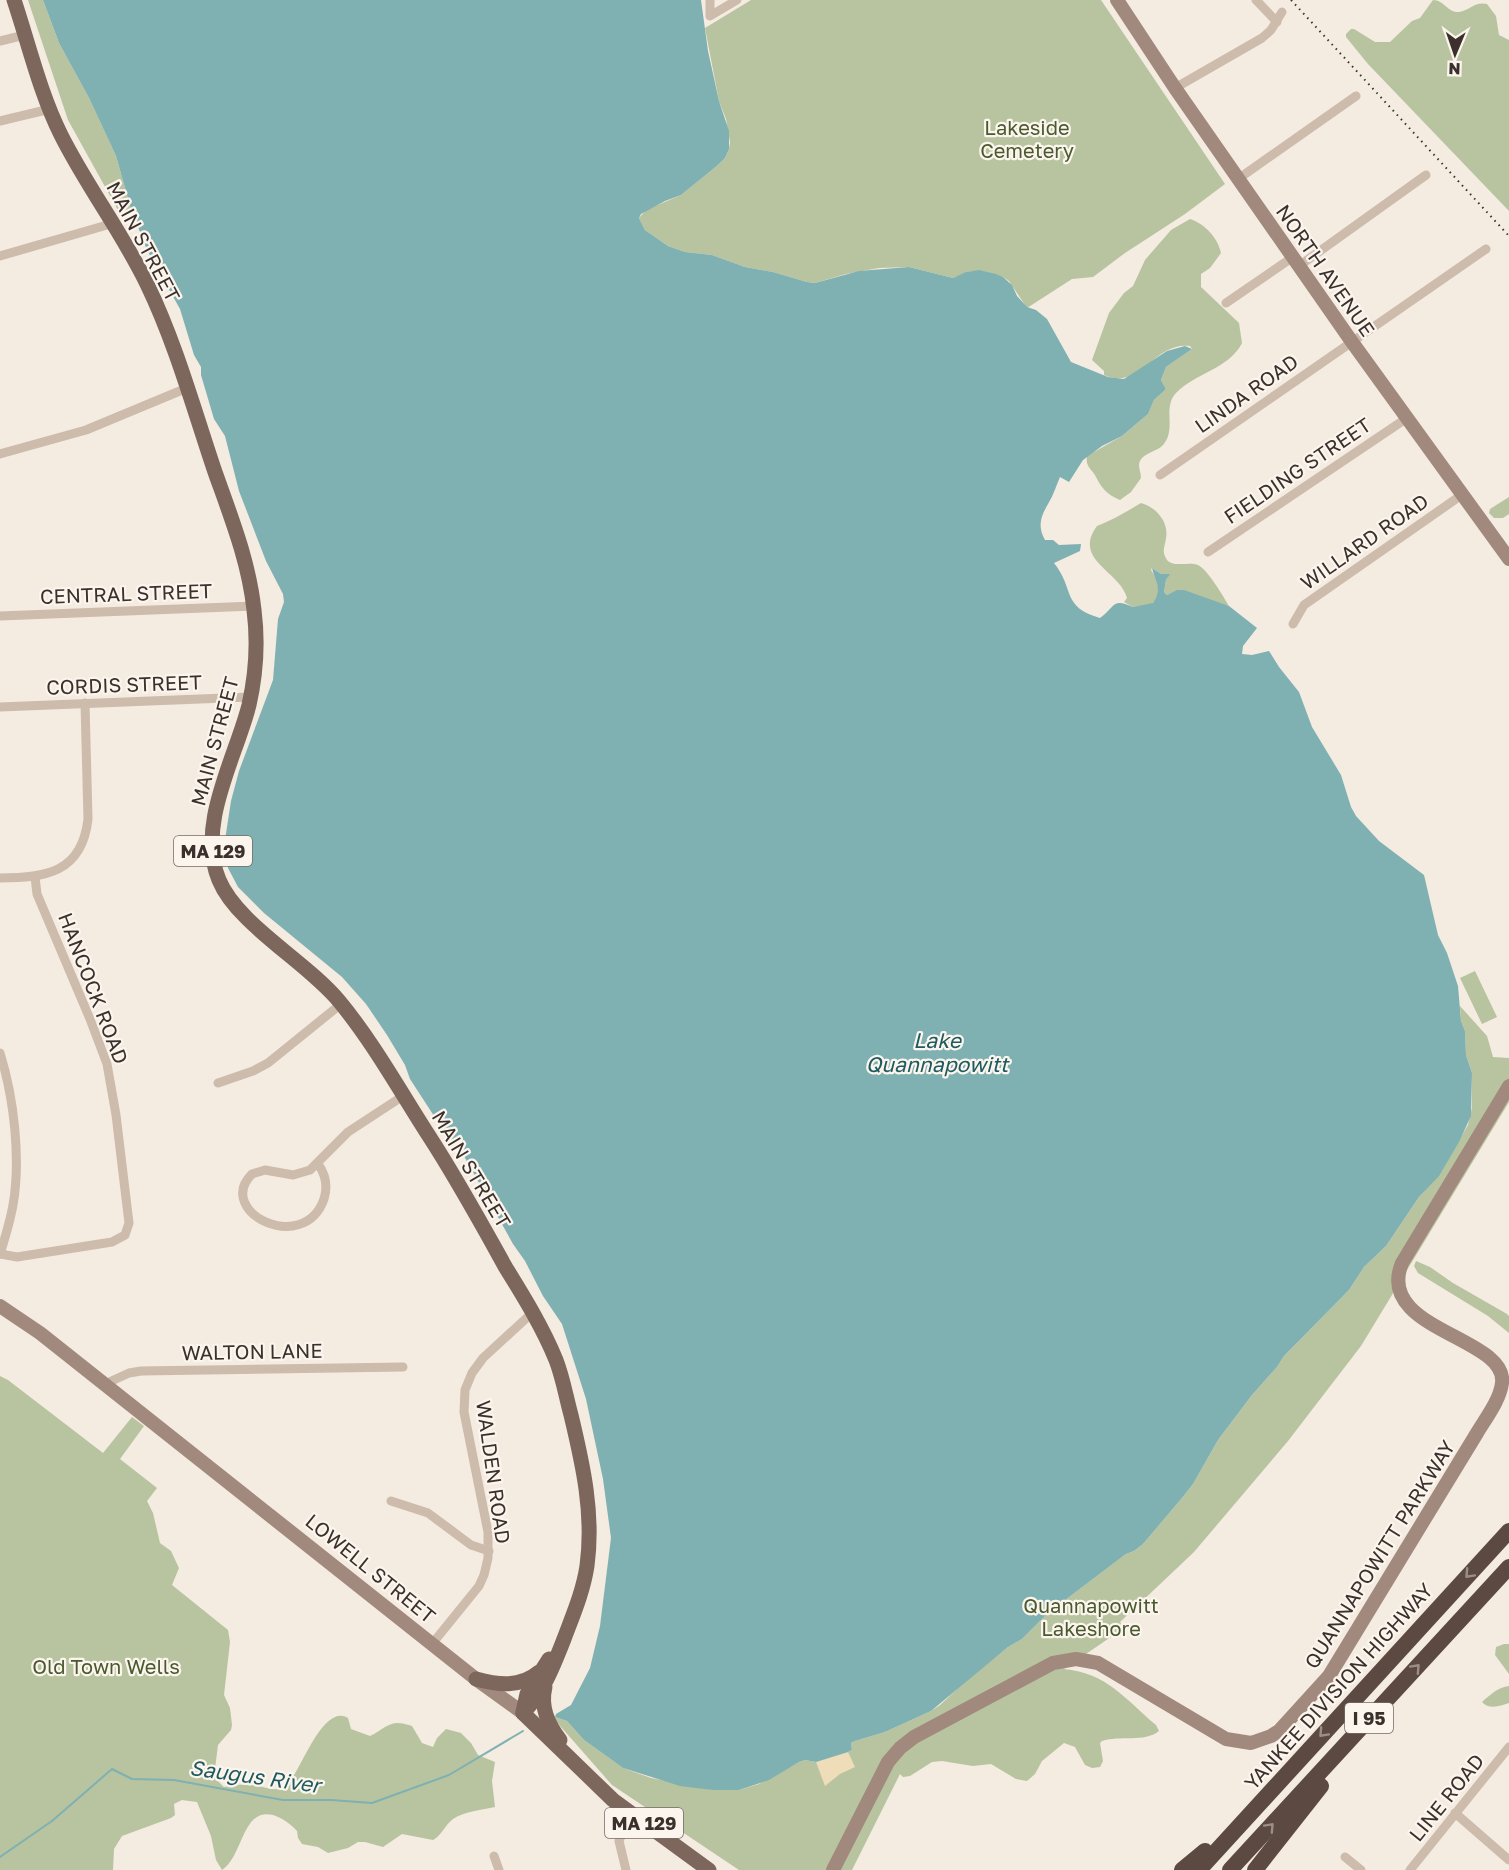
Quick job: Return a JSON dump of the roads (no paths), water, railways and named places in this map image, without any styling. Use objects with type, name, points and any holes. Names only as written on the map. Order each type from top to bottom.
[{"type":"highway","name":"YANKEE DIVISION HIGHWAY","points":[[1199,1870],[1509,1531]]},
{"type":"highway","name":"I 95","points":[[1230,1870],[1509,1567]]},
{"type":"highway","points":[[1255,1870],[1367,1730],[1395,1690]]},
{"type":"highway","points":[[1182,1870],[1258,1805]]},
{"type":"main road","name":"MAIN STREET","points":[[15,0],[50,109],[69,150],[114,223],[154,299],[246,562],[254,606],[256,656],[250,697],[218,798],[213,841],[216,871],[224,890],[237,907],[312,972],[341,1004],[463,1190],[532,1313],[556,1360],[563,1382],[589,1503],[589,1539],[585,1574],[575,1611],[545,1686],[523,1713]]},
{"type":"main road","name":"MAIN STREET","points":[[523,1713],[527,1694],[564,1637]]},
{"type":"main road","points":[[476,1679],[498,1684],[514,1684],[530,1678],[541,1670]]},
{"type":"main road","name":"MA 129","points":[[545,1686],[543,1699],[546,1717],[552,1729],[583,1771]]},
{"type":"main road","name":"LOWELL STREET","points":[[523,1713],[613,1800],[709,1870]]},
{"type":"street","points":[[710,0],[711,16],[737,0]]},
{"type":"street","name":"NORTH AVENUE","points":[[1118,0],[1174,88],[1352,342],[1509,559]]},
{"type":"street","points":[[1256,0],[1277,22]]},
{"type":"street","points":[[1174,88],[1262,38],[1271,30],[1282,12]]},
{"type":"street","points":[[0,41],[25,35]]},
{"type":"street","points":[[1238,179],[1356,96]]},
{"type":"street","points":[[0,121],[50,109]]},
{"type":"street","points":[[1226,303],[1296,261],[1426,176]]},
{"type":"street","points":[[0,256],[114,223]]},
{"type":"street","name":"LINDA ROAD","points":[[1160,475],[1486,249]]},
{"type":"street","points":[[0,454],[86,430],[187,388]]},
{"type":"street","name":"FIELDING STREET","points":[[1208,552],[1407,418]]},
{"type":"street","name":"WILLARD ROAD","points":[[1293,624],[1304,605],[1463,494]]},
{"type":"street","name":"CENTRAL STREET","points":[[0,616],[254,606]]},
{"type":"street","name":"CORDIS STREET","points":[[0,707],[250,697]]},
{"type":"street","points":[[0,878],[35,878],[56,870],[66,863],[81,846],[86,833],[88,807],[85,704]]},
{"type":"street","name":"HANCOCK ROAD","points":[[0,1254],[17,1257],[112,1242],[125,1235],[129,1223],[116,1114],[107,1064],[37,894],[35,878]]},
{"type":"street","points":[[218,1083],[253,1071],[268,1063],[341,1004]]},
{"type":"street","points":[[0,1053],[12,1118],[16,1169],[13,1207],[0,1254]]},
{"type":"street","name":"QUANNAPOWITT PARKWAY","points":[[833,1870],[884,1770],[900,1748],[914,1737],[1053,1663],[1076,1659],[1098,1663],[1227,1739],[1246,1743],[1266,1739],[1279,1731],[1329,1676],[1477,1432],[1503,1381],[1499,1370],[1487,1355],[1411,1309],[1401,1294],[1399,1276],[1402,1263],[1509,1086]]},
{"type":"street","points":[[318,1164],[326,1179],[326,1192],[319,1209],[302,1223],[283,1227],[270,1225],[255,1216],[245,1205],[243,1188],[252,1174],[264,1170],[297,1174],[310,1170],[348,1132],[403,1096]]},
{"type":"street","name":"LOWELL STREET","points":[[0,1306],[40,1333],[476,1679],[523,1713]]},
{"type":"street","name":"WALDEN ROAD","points":[[432,1644],[479,1586],[486,1570],[489,1551],[488,1532],[465,1417],[464,1396],[470,1378],[483,1358],[532,1313]]},
{"type":"street","name":"WALTON LANE","points":[[105,1384],[129,1373],[141,1371],[403,1367]]},
{"type":"street","points":[[391,1501],[428,1513],[471,1545],[489,1551]]},
{"type":"street","name":"LINE ROAD","points":[[1410,1870],[1509,1747]]},
{"type":"street","points":[[1455,1813],[1509,1860]]},
{"type":"street","points":[[626,1870],[619,1843],[630,1814]]},
{"type":"street","points":[[494,1856],[499,1870]]},
{"type":"street","points":[[1345,1857],[1361,1870]]},
{"type":"water","name":"Lake Quannapowitt","points":[[43,0],[701,0],[708,51],[719,101],[729,131],[729,149],[725,158],[718,165],[681,195],[641,214],[639,218],[645,230],[668,246],[685,252],[712,255],[745,267],[807,282],[815,283],[859,271],[909,267],[953,278],[966,272],[979,270],[996,274],[1012,285],[1017,296],[1027,307],[1036,310],[1047,319],[1071,362],[1108,377],[1124,379],[1167,351],[1185,346],[1192,349],[1166,367],[1161,380],[1166,389],[1154,400],[1148,414],[1122,436],[1102,446],[1083,460],[1069,482],[1060,477],[1042,517],[1043,535],[1045,540],[1053,540],[1059,545],[1081,544],[1080,551],[1054,563],[1074,603],[1088,614],[1100,618],[1117,603],[1133,607],[1153,603],[1158,589],[1152,568],[1161,574],[1170,574],[1166,580],[1164,592],[1167,595],[1177,590],[1184,590],[1229,606],[1257,628],[1243,646],[1242,654],[1252,655],[1269,651],[1299,692],[1312,727],[1341,775],[1356,816],[1379,841],[1424,875],[1438,935],[1447,953],[1458,986],[1466,1055],[1472,1073],[1471,1116],[1439,1176],[1419,1197],[1386,1246],[1364,1267],[1349,1290],[1284,1356],[1252,1395],[1218,1440],[1193,1484],[1143,1544],[1126,1554],[1048,1613],[1022,1639],[1008,1647],[931,1711],[885,1732],[855,1741],[851,1743],[852,1750],[848,1752],[816,1762],[805,1760],[799,1762],[769,1780],[739,1790],[712,1790],[680,1786],[623,1768],[584,1740],[567,1721],[555,1717],[571,1705],[590,1668],[600,1626],[611,1538],[603,1479],[586,1399],[562,1324],[543,1296],[464,1156],[447,1136],[410,1079],[405,1065],[387,1035],[366,1004],[342,977],[264,913],[238,887],[228,868],[225,840],[231,801],[239,771],[273,680],[278,619],[284,602],[283,594],[266,561],[239,491],[225,436],[214,419],[201,375],[201,367],[194,355],[180,309],[147,250],[131,209],[116,156],[89,98],[59,43]]},
{"type":"waterway","name":"Saugus River","points":[[0,1857],[52,1821],[112,1769],[132,1779],[174,1780],[283,1800],[372,1803],[449,1775],[523,1731]]},
{"type":"railway","points":[[1291,0],[1509,236]]},
{"type":"park label","name":"Lakeside Cemetery","points":[[1027,138]]},
{"type":"park label","name":"Quannapowitt Lakeshore","points":[[1091,1616]]},
{"type":"park label","name":"Old Town Wells","points":[[106,1666]]}]
